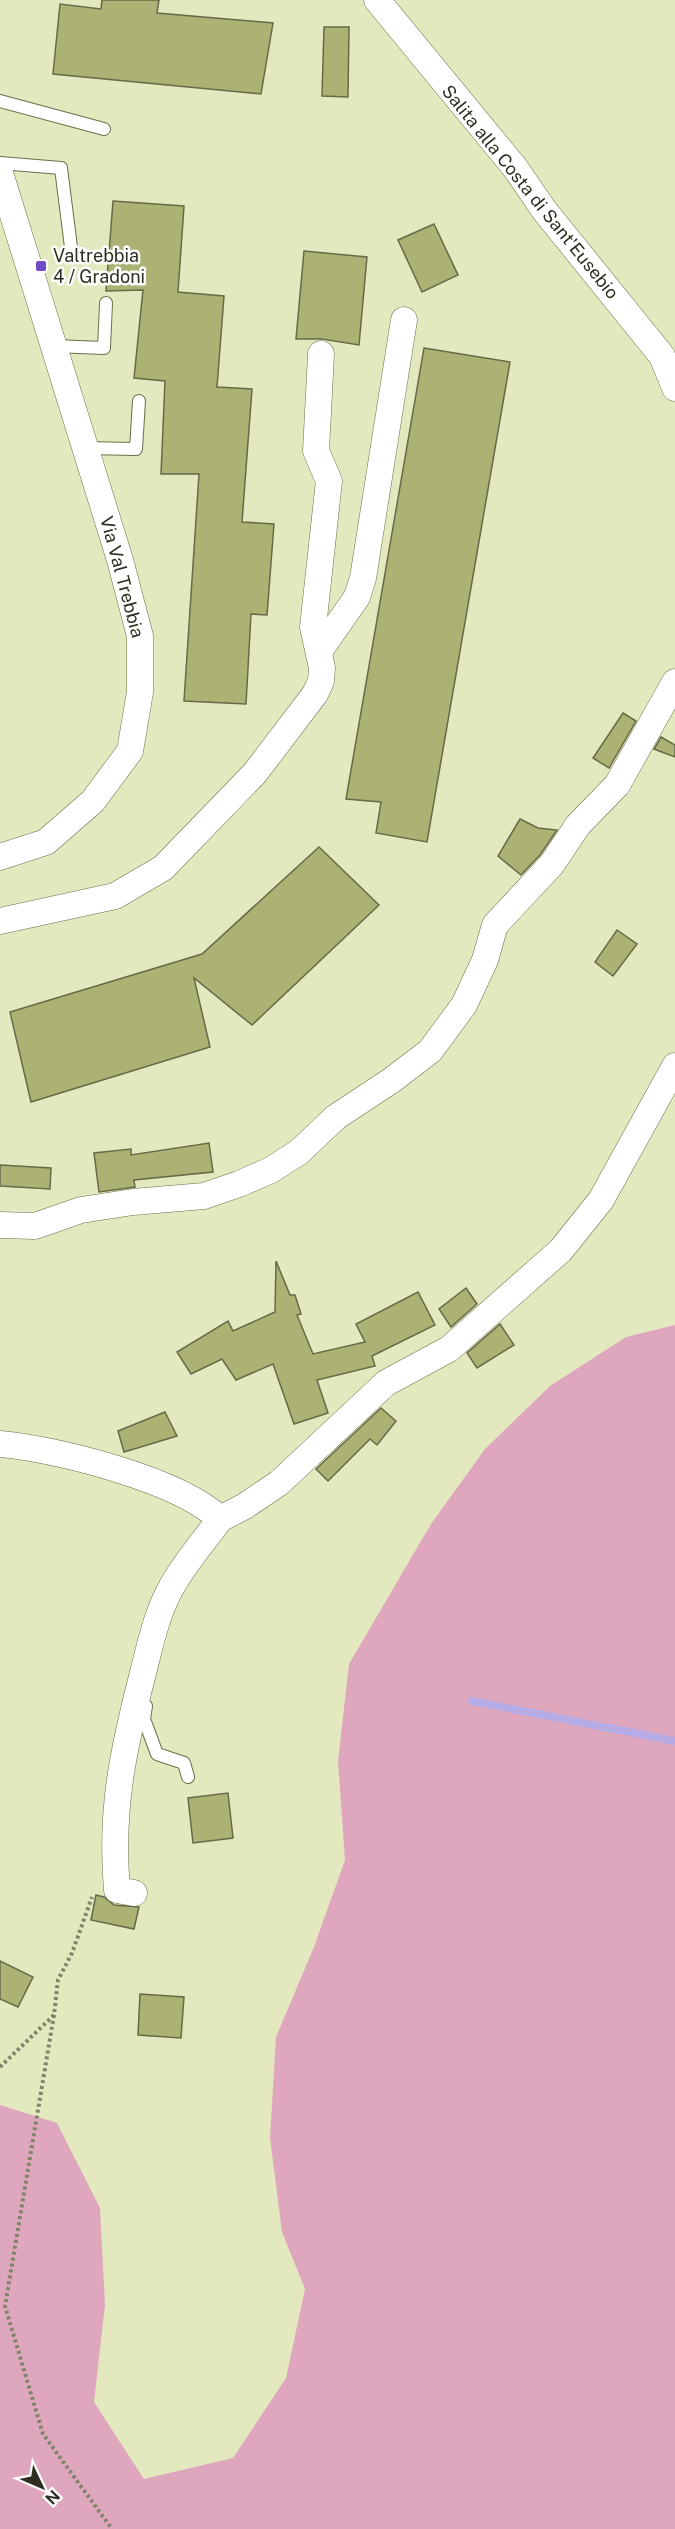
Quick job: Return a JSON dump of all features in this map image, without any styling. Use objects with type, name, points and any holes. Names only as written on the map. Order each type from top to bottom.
[{"type":"street","name":"Salita alla Costa di Sant'Eusebio","points":[[377,0],[516,169],[544,210],[662,356],[675,388]]},
{"type":"street","name":"Via Val Trebbia","points":[[0,173],[140,636],[140,692],[130,751],[93,801],[46,842],[0,857]]},
{"type":"street","points":[[320,650],[357,597],[363,578],[404,320]]},
{"type":"street","points":[[0,921],[115,896],[163,868],[255,773],[315,694],[321,681],[320,650],[313,627],[329,481],[316,451],[321,354]]},
{"type":"street","points":[[0,1226],[35,1227],[81,1210],[133,1202],[204,1196],[239,1184],[272,1170],[299,1152],[336,1117],[392,1080],[430,1051],[464,1005],[485,960],[495,925],[552,864],[578,825],[617,785],[674,686]]},
{"type":"street","points":[[134,1893],[117,1890],[114,1817],[123,1750],[142,1673],[171,1587],[220,1519],[245,1506],[279,1483],[386,1383],[449,1349],[561,1250],[601,1200],[675,1066]]},
{"type":"street","points":[[0,1444],[30,1447],[125,1471],[205,1505],[220,1519]]},
{"type":"lane","points":[[0,101],[104,129]]},
{"type":"lane","points":[[0,163],[61,168],[72,255]]},
{"type":"lane","points":[[53,346],[104,348],[106,303]]},
{"type":"lane","points":[[85,448],[136,449],[139,401]]},
{"type":"lane","points":[[142,1673],[151,1682],[144,1719],[157,1755],[184,1763],[188,1777]]},
{"type":"path","points":[[95,1888],[72,1953],[58,1980],[5,2306],[43,2434],[112,2529]]},
{"type":"path","points":[[0,2067],[54,2015]]},
{"type":"shaded area","points":[[675,1325],[675,2529],[0,2529],[0,2105],[57,2123],[100,2208],[105,2305],[94,2402],[144,2479],[233,2458],[286,2378],[305,2289],[282,2232],[270,2138],[276,2037],[314,1947],[345,1860],[338,1761],[349,1664],[431,1524],[485,1449],[550,1386],[626,1337]]},
{"type":"building","points":[[102,0],[159,0],[157,13],[273,23],[261,94],[53,74],[60,4],[101,9]]},
{"type":"building","points":[[324,27],[349,27],[348,97],[322,96]]},
{"type":"building","points":[[113,201],[184,206],[178,292],[224,296],[217,387],[252,389],[242,522],[274,524],[267,615],[251,614],[246,704],[184,701],[199,474],[161,474],[165,381],[134,378],[143,290],[106,291]]},
{"type":"building","points":[[434,224],[458,275],[422,292],[398,240]]},
{"type":"building","points":[[304,251],[367,257],[359,345],[322,339],[296,339]]},
{"type":"building","points":[[424,348],[510,362],[427,842],[376,833],[381,802],[346,799]]},
{"type":"building","points":[[623,713],[636,721],[609,768],[593,758]]},
{"type":"building","points":[[661,737],[675,745],[675,757],[654,749]]},
{"type":"building","points":[[520,819],[538,828],[557,830],[540,855],[521,875],[498,856]]},
{"type":"building","points":[[319,847],[379,905],[252,1025],[194,978],[210,1047],[31,1102],[10,1012],[202,954]]},
{"type":"building","points":[[617,930],[637,944],[613,976],[595,962]]},
{"type":"building","points":[[209,1143],[213,1172],[134,1180],[135,1187],[99,1192],[94,1153],[131,1149],[131,1155]]},
{"type":"building","points":[[0,1165],[51,1168],[50,1189],[0,1186]]},
{"type":"building","points":[[276,1261],[290,1295],[295,1295],[301,1314],[297,1315],[313,1354],[365,1342],[356,1324],[418,1292],[435,1325],[372,1356],[375,1366],[317,1380],[328,1413],[294,1424],[273,1364],[236,1380],[222,1359],[191,1374],[177,1352],[228,1321],[233,1331],[275,1312]]},
{"type":"building","points":[[466,1288],[477,1304],[451,1327],[439,1309]]},
{"type":"building","points":[[500,1324],[514,1345],[477,1368],[467,1353]]},
{"type":"building","points":[[381,1408],[396,1421],[377,1445],[370,1439],[328,1481],[316,1469]]},
{"type":"building","points":[[165,1412],[177,1436],[124,1452],[118,1431]]},
{"type":"building","points":[[228,1793],[233,1838],[193,1843],[188,1798]]},
{"type":"building","points":[[96,1895],[104,1897],[114,1905],[139,1907],[134,1929],[91,1920]]},
{"type":"building","points":[[0,1961],[33,1977],[18,2007],[0,1999]]},
{"type":"building","points":[[140,1994],[184,1997],[181,2038],[138,2035]]},
{"type":"waterway","points":[[472,1701],[675,1741]]},
{"type":"place","name":"Valtrebbia 4 / Gradoni","points":[[41,266]]}]
